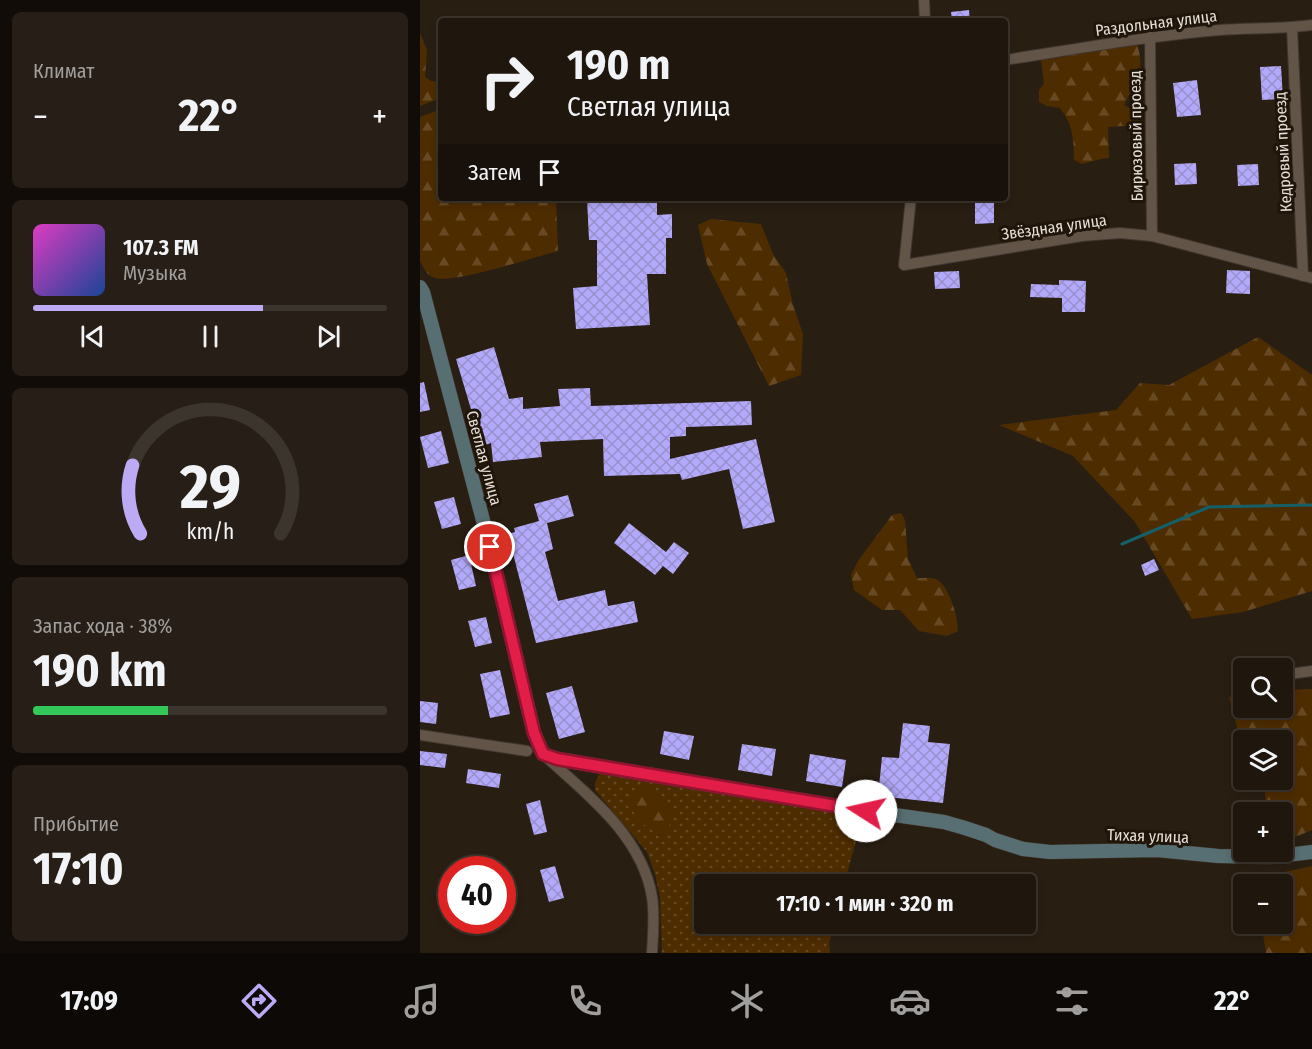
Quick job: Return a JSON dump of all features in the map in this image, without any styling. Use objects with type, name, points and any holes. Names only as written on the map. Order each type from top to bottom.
[{"type":"street","points":[[924,0],[925,18]]},
{"type":"street","name":"Раздольная улица","points":[[1008,60],[1150,37],[1312,25]]},
{"type":"street","name":"Кедровый проезд","points":[[1292,27],[1308,277]]},
{"type":"street","name":"Бирюзовый проезд","points":[[1150,37],[1152,236]]},
{"type":"street","name":"Звёздная улица","points":[[911,201],[904,265],[1082,236],[1120,233],[1152,236],[1308,277]]},
{"type":"street","name":"Светлая улица","points":[[421,288],[490,547],[534,733],[543,754],[596,802],[624,834],[636,852],[645,871],[652,897],[654,918],[652,953]]},
{"type":"street","points":[[1293,674],[1312,671]]},
{"type":"street","points":[[420,735],[527,751]]},
{"type":"street","name":"Тихая улица","points":[[543,754],[557,759],[944,822],[1023,849],[1050,852],[1157,850],[1218,856],[1270,856],[1312,852]]},
{"type":"green space","points":[[420,33],[427,50],[425,77],[438,82],[438,99],[420,106]]},
{"type":"green space","points":[[1137,44],[1140,54],[1140,70],[1124,105],[1132,109],[1141,107],[1144,112],[1140,125],[1108,127],[1109,158],[1082,164],[1074,160],[1074,146],[1068,120],[1060,108],[1039,102],[1039,90],[1044,84],[1041,60]]},
{"type":"green space","points":[[438,110],[438,201],[556,201],[558,251],[459,277],[435,278],[427,273],[420,261],[420,117]]},
{"type":"green space","points":[[711,219],[761,224],[773,254],[786,273],[793,305],[803,334],[801,375],[769,386],[707,264],[698,225]]},
{"type":"green space","points":[[1258,337],[1312,375],[1312,591],[1243,612],[1192,619],[1135,522],[1073,456],[999,425],[1116,410],[1140,383],[1169,385]]},
{"type":"green space","points":[[901,513],[905,520],[908,559],[917,578],[936,579],[941,582],[952,602],[958,631],[947,636],[919,631],[900,610],[882,610],[854,590],[851,575],[858,561],[892,515]]},
{"type":"green space","points":[[1312,689],[1312,830],[1293,838],[1293,802],[1266,802],[1265,790],[1293,790],[1293,730],[1238,730],[1235,718],[1293,718],[1293,690]]},
{"type":"green space","points":[[1233,696],[1233,712],[1229,697]]},
{"type":"green space","points":[[606,772],[857,817],[860,820],[860,826],[847,874],[694,874],[694,934],[831,934],[830,953],[662,953],[660,897],[655,874],[647,852],[595,790],[595,783],[600,773]]},
{"type":"green space","points":[[637,788],[647,788],[659,797],[662,803],[674,810],[675,816],[664,834],[658,835],[637,819],[627,799]]},
{"type":"green space","points":[[1312,866],[1312,953],[1266,953],[1263,934],[1293,934],[1293,874],[1280,873]]},
{"type":"building","points":[[969,10],[970,18],[952,18],[951,12]]},
{"type":"building","points":[[1281,66],[1283,99],[1262,100],[1260,67]]},
{"type":"building","points":[[1197,80],[1201,115],[1177,117],[1173,83]]},
{"type":"building","points":[[1196,163],[1197,184],[1175,185],[1174,164]]},
{"type":"building","points":[[1258,164],[1259,185],[1238,186],[1237,165]]},
{"type":"building","points":[[587,201],[657,201],[657,215],[672,214],[672,238],[666,238],[666,274],[647,274],[650,325],[576,329],[573,288],[597,286],[597,240],[589,240]]},
{"type":"building","points":[[975,201],[994,201],[994,223],[975,224]]},
{"type":"building","points":[[1227,270],[1250,271],[1250,294],[1226,293]]},
{"type":"building","points":[[959,271],[960,288],[935,289],[934,272]]},
{"type":"building","points":[[1059,280],[1086,281],[1085,312],[1062,312],[1062,298],[1030,297],[1031,284],[1059,285]]},
{"type":"building","points":[[494,347],[509,399],[523,397],[523,409],[560,406],[558,389],[590,388],[591,406],[751,401],[752,425],[686,427],[686,436],[670,437],[670,459],[756,439],[775,522],[743,529],[729,469],[682,480],[680,474],[604,476],[603,439],[540,442],[542,457],[493,462],[491,443],[482,446],[456,359]]},
{"type":"building","points":[[424,382],[430,410],[420,412],[420,383]]},
{"type":"building","points":[[441,431],[449,463],[428,468],[420,437]]},
{"type":"building","points":[[568,495],[574,516],[547,523],[553,549],[545,552],[558,601],[605,590],[608,606],[634,601],[638,622],[536,643],[508,534],[515,532],[514,528],[539,521],[534,504]]},
{"type":"building","points":[[454,497],[461,524],[442,529],[434,502]]},
{"type":"building","points":[[629,523],[666,552],[674,542],[689,553],[673,574],[663,566],[655,575],[614,543]]},
{"type":"building","points":[[469,555],[476,586],[459,590],[451,560]]},
{"type":"building","points":[[1154,559],[1159,570],[1145,576],[1141,565]]},
{"type":"building","points":[[486,617],[492,643],[475,647],[468,621]]},
{"type":"building","points":[[500,670],[510,714],[490,718],[480,674]]},
{"type":"building","points":[[572,686],[585,732],[559,739],[546,693]]},
{"type":"building","points":[[420,701],[438,703],[436,724],[420,722]]},
{"type":"building","points":[[903,723],[930,726],[928,742],[950,744],[943,803],[878,796],[882,757],[899,758]]},
{"type":"building","points":[[664,731],[694,736],[689,760],[660,754]]},
{"type":"building","points":[[742,744],[776,749],[772,776],[738,770]]},
{"type":"building","points":[[420,751],[447,754],[445,768],[420,765]]},
{"type":"building","points":[[810,754],[846,760],[842,787],[806,781]]},
{"type":"building","points":[[468,769],[501,774],[499,788],[466,783]]},
{"type":"building","points":[[540,800],[547,832],[534,835],[526,804]]},
{"type":"building","points":[[555,866],[564,898],[549,902],[540,870]]},
{"type":"waterway","points":[[1122,544],[1209,507],[1312,505]]},
{"type":"route","points":[[490,547],[534,733],[543,754],[557,759],[866,811]]}]
